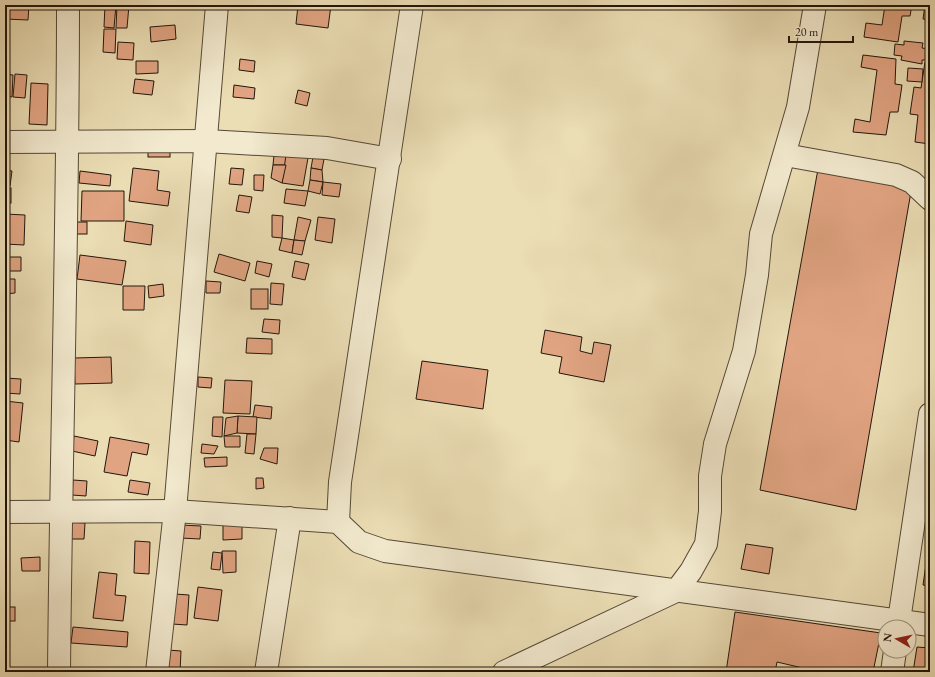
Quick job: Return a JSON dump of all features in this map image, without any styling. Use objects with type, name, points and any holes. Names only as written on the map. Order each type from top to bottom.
[{"type":"street","points":[[59,672],[60,512],[68,142],[68,5]]},
{"type":"street","points":[[157,672],[175,511],[218,5]]},
{"type":"street","points":[[338,522],[341,475],[390,159],[412,5]]},
{"type":"street","points":[[504,672],[676,591],[691,572],[706,544],[710,510],[710,476],[716,444],[744,351],[757,275],[761,234],[772,188],[785,155],[798,107],[815,5]]},
{"type":"street","points":[[5,142],[206,141],[327,148],[390,159]]},
{"type":"street","points":[[785,155],[896,175],[912,182],[930,199]]},
{"type":"street","points":[[899,619],[930,414]]},
{"type":"street","points":[[5,512],[175,511],[338,522],[359,542],[385,551],[676,591],[877,621]]},
{"type":"street","points":[[266,672],[290,518]]},
{"type":"street","points":[[917,625],[930,625]]},
{"type":"street","points":[[892,672],[893,659]]},
{"type":"building","points":[[5,5],[29,5],[28,20],[5,19]]},
{"type":"building","points":[[105,5],[116,5],[114,28],[104,27]]},
{"type":"building","points":[[117,5],[129,5],[127,28],[116,28]]},
{"type":"building","points":[[298,5],[331,5],[328,28],[296,24]]},
{"type":"building","points":[[885,5],[912,5],[910,16],[902,16],[898,42],[864,37],[866,23],[882,25]]},
{"type":"building","points":[[925,5],[930,5],[930,20],[923,19]]},
{"type":"building","points":[[175,25],[176,39],[151,42],[150,27]]},
{"type":"building","points":[[104,29],[116,29],[115,53],[103,52]]},
{"type":"building","points":[[904,41],[923,43],[922,48],[930,49],[929,60],[922,60],[922,64],[901,60],[902,56],[894,55],[895,44],[904,45]]},
{"type":"building","points":[[118,42],[134,43],[133,60],[117,59]]},
{"type":"building","points":[[863,55],[896,59],[895,84],[902,85],[898,112],[890,112],[886,135],[853,132],[855,119],[870,122],[877,70],[861,67]]},
{"type":"building","points":[[240,59],[255,61],[254,72],[239,70]]},
{"type":"building","points":[[136,61],[158,61],[158,73],[136,74]]},
{"type":"building","points":[[925,62],[930,63],[930,144],[915,142],[918,115],[910,114],[914,87],[921,88]]},
{"type":"building","points":[[908,68],[923,69],[922,82],[907,81]]},
{"type":"building","points":[[5,74],[13,75],[12,97],[5,96]]},
{"type":"building","points":[[15,74],[27,75],[25,98],[13,97]]},
{"type":"building","points":[[135,79],[154,81],[152,95],[133,93]]},
{"type":"building","points":[[31,83],[48,84],[47,125],[29,124]]},
{"type":"building","points":[[234,85],[255,88],[254,99],[233,97]]},
{"type":"building","points":[[298,90],[310,93],[307,106],[295,103]]},
{"type":"building","points":[[148,146],[170,146],[170,157],[148,157]]},
{"type":"building","points":[[274,155],[286,155],[286,165],[273,165]]},
{"type":"building","points":[[286,155],[308,158],[303,186],[282,183]]},
{"type":"building","points":[[313,157],[324,159],[322,170],[311,168]]},
{"type":"building","points":[[273,165],[286,165],[282,183],[271,178]]},
{"type":"building","points":[[133,168],[159,171],[157,190],[170,192],[168,206],[129,201]]},
{"type":"building","points":[[231,168],[244,169],[242,185],[229,184]]},
{"type":"building","points":[[311,168],[322,170],[323,182],[310,180]]},
{"type":"building","points":[[818,169],[912,186],[856,510],[760,490]]},
{"type":"building","points":[[5,170],[12,171],[10,186],[5,186]]},
{"type":"building","points":[[80,171],[111,175],[110,186],[79,183]]},
{"type":"building","points":[[254,175],[264,175],[263,191],[254,190]]},
{"type":"building","points":[[310,180],[323,182],[320,194],[308,191]]},
{"type":"building","points":[[323,182],[341,184],[339,197],[322,195]]},
{"type":"building","points":[[5,188],[11,188],[11,203],[5,203]]},
{"type":"building","points":[[286,189],[308,191],[305,206],[284,203]]},
{"type":"building","points":[[82,191],[124,191],[124,221],[81,221]]},
{"type":"building","points":[[239,195],[252,197],[249,213],[236,211]]},
{"type":"building","points":[[5,214],[25,215],[24,245],[5,244]]},
{"type":"building","points":[[272,215],[283,216],[282,238],[272,237]]},
{"type":"building","points":[[298,217],[311,220],[305,241],[294,240]]},
{"type":"building","points":[[318,217],[335,219],[332,243],[315,240]]},
{"type":"building","points":[[126,221],[153,225],[151,245],[124,241]]},
{"type":"building","points":[[72,222],[87,222],[87,234],[72,234]]},
{"type":"building","points":[[282,238],[294,240],[292,253],[279,250]]},
{"type":"building","points":[[294,240],[305,241],[302,255],[292,253]]},
{"type":"building","points":[[219,254],[250,263],[245,281],[214,272]]},
{"type":"building","points":[[80,255],[126,261],[122,285],[77,279]]},
{"type":"building","points":[[9,257],[21,257],[21,271],[8,271]]},
{"type":"building","points":[[257,261],[272,264],[269,277],[255,273]]},
{"type":"building","points":[[295,261],[309,264],[305,280],[292,277]]},
{"type":"building","points":[[5,279],[15,279],[15,293],[5,294]]},
{"type":"building","points":[[206,281],[221,282],[220,293],[206,293]]},
{"type":"building","points":[[271,283],[284,284],[282,305],[270,304]]},
{"type":"building","points":[[163,284],[164,296],[149,298],[148,286]]},
{"type":"building","points":[[123,286],[145,286],[144,310],[123,310]]},
{"type":"building","points":[[251,289],[268,289],[268,309],[251,309]]},
{"type":"building","points":[[264,319],[280,320],[279,334],[262,332]]},
{"type":"building","points":[[545,330],[582,337],[580,351],[592,354],[594,342],[611,345],[604,382],[559,373],[562,357],[541,353]]},
{"type":"building","points":[[247,338],[272,339],[272,354],[246,353]]},
{"type":"building","points":[[111,357],[112,383],[75,384],[74,358]]},
{"type":"building","points":[[422,361],[488,370],[483,409],[416,399]]},
{"type":"building","points":[[198,377],[212,378],[211,388],[198,387]]},
{"type":"building","points":[[5,378],[21,379],[20,394],[5,393]]},
{"type":"building","points":[[225,380],[252,381],[250,414],[223,413]]},
{"type":"building","points":[[5,401],[23,403],[19,442],[5,440]]},
{"type":"building","points":[[255,405],[272,407],[271,419],[253,417]]},
{"type":"building","points":[[238,416],[257,417],[256,434],[237,433]]},
{"type":"building","points":[[238,416],[237,433],[224,436],[226,418]]},
{"type":"building","points":[[213,417],[223,417],[222,437],[212,436]]},
{"type":"building","points":[[247,434],[256,434],[254,454],[245,453]]},
{"type":"building","points":[[74,436],[98,441],[95,456],[72,451]]},
{"type":"building","points":[[224,436],[240,436],[240,447],[225,447]]},
{"type":"building","points":[[110,437],[149,444],[147,455],[132,452],[127,476],[104,472]]},
{"type":"building","points":[[202,444],[218,446],[214,454],[201,453]]},
{"type":"building","points":[[264,448],[278,448],[277,464],[260,459]]},
{"type":"building","points":[[227,457],[227,466],[205,467],[204,458]]},
{"type":"building","points":[[256,478],[263,478],[264,488],[256,489]]},
{"type":"building","points":[[73,480],[87,481],[86,496],[72,495]]},
{"type":"building","points":[[130,480],[150,483],[148,495],[128,492]]},
{"type":"building","points":[[70,522],[85,523],[84,539],[69,539]]},
{"type":"building","points":[[181,525],[201,526],[200,539],[180,538]]},
{"type":"building","points":[[223,525],[242,525],[242,539],[223,540]]},
{"type":"building","points":[[930,537],[930,586],[923,585]]},
{"type":"building","points":[[135,541],[150,542],[149,574],[134,573]]},
{"type":"building","points":[[746,544],[773,548],[769,574],[741,569]]},
{"type":"building","points":[[222,551],[236,551],[236,572],[223,573]]},
{"type":"building","points":[[213,552],[222,553],[220,570],[211,569]]},
{"type":"building","points":[[40,557],[40,571],[22,571],[21,558]]},
{"type":"building","points":[[99,572],[117,574],[115,595],[126,596],[123,621],[93,618]]},
{"type":"building","points":[[198,587],[222,590],[218,621],[194,618]]},
{"type":"building","points":[[175,594],[189,595],[187,625],[172,624]]},
{"type":"building","points":[[5,607],[15,607],[15,621],[5,621]]},
{"type":"building","points":[[735,612],[877,632],[877,652],[873,672],[820,672],[777,662],[775,672],[726,672]]},
{"type":"building","points":[[73,627],[128,632],[127,647],[71,643]]},
{"type":"building","points":[[917,647],[930,648],[930,672],[913,672],[915,659],[917,659]]},
{"type":"building","points":[[168,650],[181,651],[180,672],[166,672]]}]
